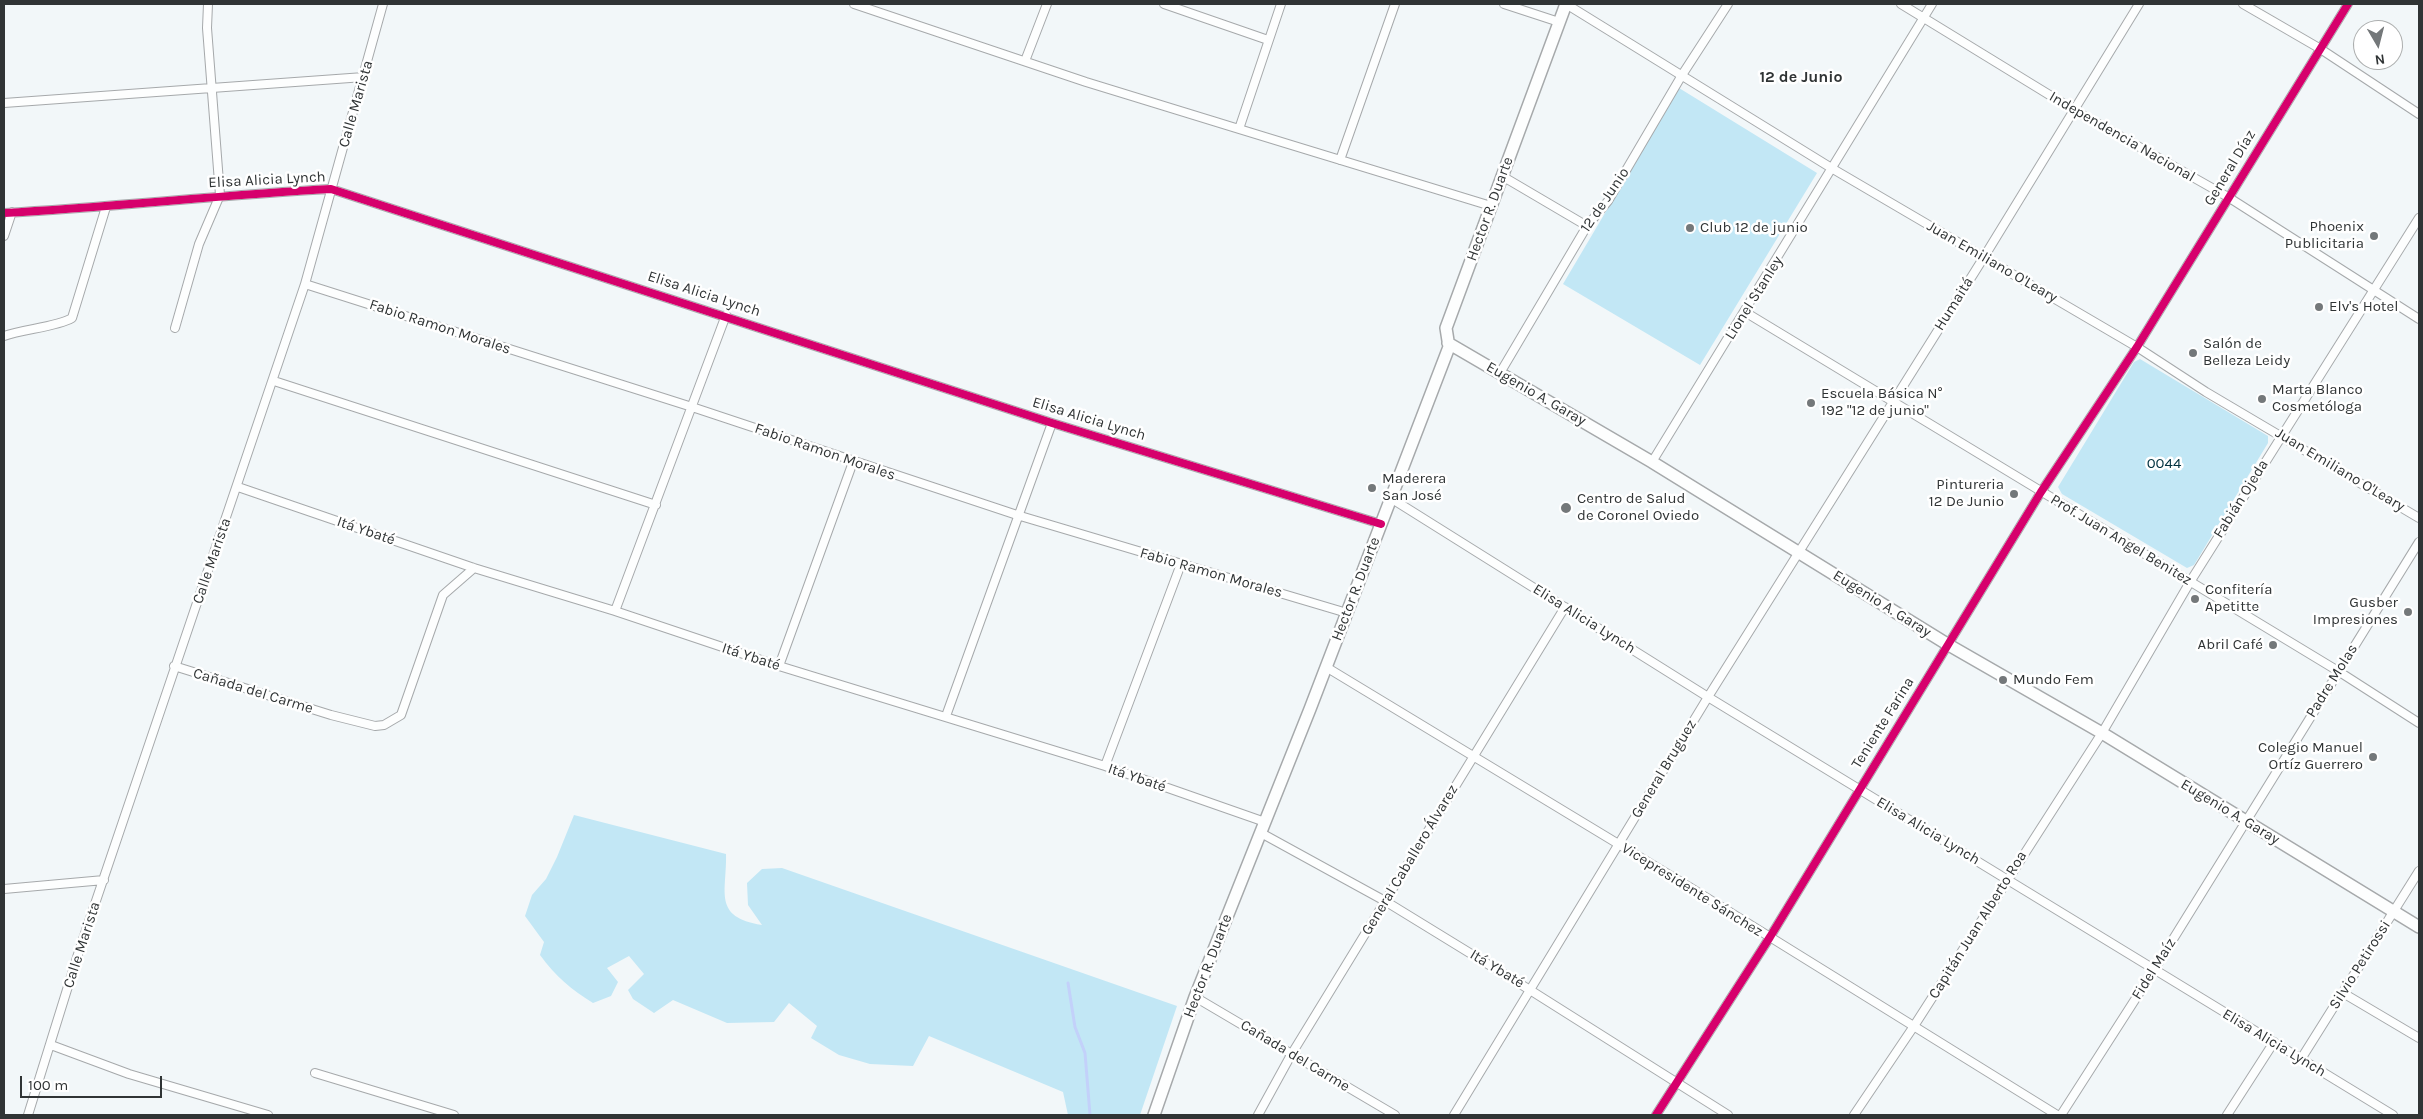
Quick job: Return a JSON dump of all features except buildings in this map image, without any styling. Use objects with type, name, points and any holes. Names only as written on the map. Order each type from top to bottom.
[{"type":"street","points":[[175,328],[199,244],[220,195],[207,28],[208,4]]},
{"type":"street","name":"Calle Marista","points":[[28,1115],[79,951],[151,744],[174,666],[238,487],[305,284],[383,4]]},
{"type":"street","points":[[854,4],[1025,61],[1491,206]]},
{"type":"street","points":[[1025,61],[1047,4]]},
{"type":"street","points":[[1164,4],[1268,40]]},
{"type":"street","points":[[1240,129],[1281,4]]},
{"type":"street","points":[[1340,160],[1395,4]]},
{"type":"street","points":[[1504,4],[1559,22]]},
{"type":"street","name":"Hector R. Duarte","points":[[1154,1115],[1195,997],[1326,667],[1381,524],[1389,497],[1449,347],[1446,328],[1566,4]]},
{"type":"street","name":"Juan Emiliano O'Leary","points":[[1566,4],[1833,169],[2137,347],[2206,392],[2419,518]]},
{"type":"street","name":"12 de Junio","points":[[1500,373],[1587,226],[1608,201],[1682,75],[1728,4]]},
{"type":"street","name":"Independencia Nacional","points":[[1901,4],[2074,110],[2228,197],[2419,320]]},
{"type":"street","name":"Lionel Stanley","points":[[1652,462],[1833,169],[1932,4]]},
{"type":"street","name":"Humaitá","points":[[1798,552],[1984,257],[2139,4]]},
{"type":"street","points":[[2243,4],[2319,48],[2419,114]]},
{"type":"street","name":"General Díaz","points":[[2137,347],[2319,48],[2348,4]]},
{"type":"street","points":[[4,103],[364,77]]},
{"type":"street","points":[[1502,176],[1587,226]]},
{"type":"street","name":"Elisa Alicia Lynch","points":[[8,213],[106,207],[220,195],[331,189],[726,315],[1052,423],[1381,524]]},
{"type":"street","points":[[4,336],[25,329],[65,323],[72,318],[106,207]]},
{"type":"street","points":[[4,236],[8,213]]},
{"type":"street","name":"Fabián Ojeda","points":[[2102,733],[2190,582],[2419,218]]},
{"type":"street","name":"Fabio Ramon Morales","points":[[305,284],[692,406],[854,462],[1017,515],[1347,613]]},
{"type":"street","name":"Prof. Juan Angel Benitez","points":[[1745,312],[2338,671],[2419,723]]},
{"type":"street","points":[[615,611],[726,315]]},
{"type":"street","name":"Eugenio A. Garay","points":[[1448,343],[1652,462],[1947,644],[2102,733],[2419,927]]},
{"type":"street","name":"Teniente Farina","points":[[1656,1115],[1770,937],[2041,492],[2137,347]]},
{"type":"street","points":[[274,381],[656,505]]},
{"type":"street","points":[[946,716],[1017,515],[1052,423]]},
{"type":"street","points":[[779,666],[854,462]]},
{"type":"street","name":"Itá Ybaté","points":[[238,487],[474,568],[615,611],[779,666],[1105,766],[1263,827],[1530,990],[1728,1115]]},
{"type":"street","name":"Elisa Alicia Lynch","points":[[1389,497],[1708,697],[2393,1115]]},
{"type":"street","name":"Padre Molas","points":[[2246,821],[2419,542]]},
{"type":"street","name":"General Bruguez","points":[[1454,1115],[1798,552]]},
{"type":"street","points":[[1105,766],[1181,564]]},
{"type":"street","name":"Cañada del Carme","points":[[174,666],[331,716],[375,726],[384,725],[401,716],[443,595],[474,568]]},
{"type":"street","name":"General Caballero Álvarez","points":[[1258,1115],[1291,1054],[1565,607]]},
{"type":"street","name":"Vicepresidente Sánchez","points":[[1326,667],[1619,844],[2059,1115]]},
{"type":"street","name":"Capitán Juan Alberto Roa","points":[[1854,1115],[1914,1026],[2102,733]]},
{"type":"street","name":"Fidel Maíz","points":[[2059,1115],[2154,970],[2246,821]]},
{"type":"street","name":"Silvio Petirossi","points":[[2301,1059],[2419,871]]},
{"type":"street","points":[[4,889],[104,880]]},
{"type":"street","points":[[2343,993],[2419,1038]]},
{"type":"street","name":"Cañada del Carme","points":[[1195,997],[1395,1115]]},
{"type":"street","points":[[2227,1115],[2274,1042]]},
{"type":"street","points":[[51,1045],[120,1071],[266,1115]]},
{"type":"street","points":[[315,1072],[454,1115]]},
{"type":"green space","name":"Club 12 de junio","points":[[1679,88],[1817,173],[1700,365],[1563,284]]},
{"type":"green space","name":"0044","points":[[2140,359],[2268,436],[2268,443],[2194,565],[2187,568],[2062,494],[2058,487],[2134,362]]},
{"type":"green space","points":[[574,815],[726,854],[726,901],[729,909],[735,916],[746,921],[762,925],[748,905],[747,883],[762,869],[782,868],[1177,1006],[1140,1115],[1068,1115],[1063,1092],[929,1036],[913,1066],[870,1064],[839,1055],[811,1038],[817,1026],[789,1003],[774,1022],[727,1023],[673,1000],[654,1013],[633,999],[628,990],[644,974],[629,956],[607,968],[618,982],[611,996],[593,1003],[564,982],[546,963],[540,955],[544,942],[525,916],[532,895],[546,879],[557,857]]},
{"type":"waterway","points":[[1068,983],[1075,1027],[1085,1053],[1090,1115]]},
{"type":"cycle path","points":[[1656,1115],[1770,937],[2041,492],[2137,347],[2348,4]]},
{"type":"cycle path","points":[[4,213],[331,189],[1052,423],[1381,524]]},
{"type":"place","name":"Club 12 de junio","points":[[1690,228]]},
{"type":"place","name":"Phoenix Publicitaria","points":[[2374,236]]},
{"type":"place","name":"Elv's Hotel","points":[[2319,307]]},
{"type":"place","name":"Salón de Belleza Leidy","points":[[2193,353]]},
{"type":"place","name":"Marta Blanco Cosmetóloga","points":[[2262,399]]},
{"type":"place","name":"Escuela Básica N° 192 \"12 de junio\"","points":[[1811,403]]},
{"type":"place","name":"Maderera San José","points":[[1372,488]]},
{"type":"place","name":"Pintureria 12 De Junio","points":[[2014,494]]},
{"type":"place","name":"Centro de Salud de Coronel Oviedo","points":[[1566,508]]},
{"type":"place","name":"Confitería Apetitte","points":[[2195,599]]},
{"type":"place","name":"Gusber Impresiones","points":[[2408,612]]},
{"type":"place","name":"Abril Café","points":[[2273,645]]},
{"type":"place","name":"Mundo Fem","points":[[2003,680]]},
{"type":"place","name":"Colegio Manuel Ortíz Guerrero","points":[[2373,757]]},
{"type":"district","name":"12 de Junio","points":[[1801,77]]}]
